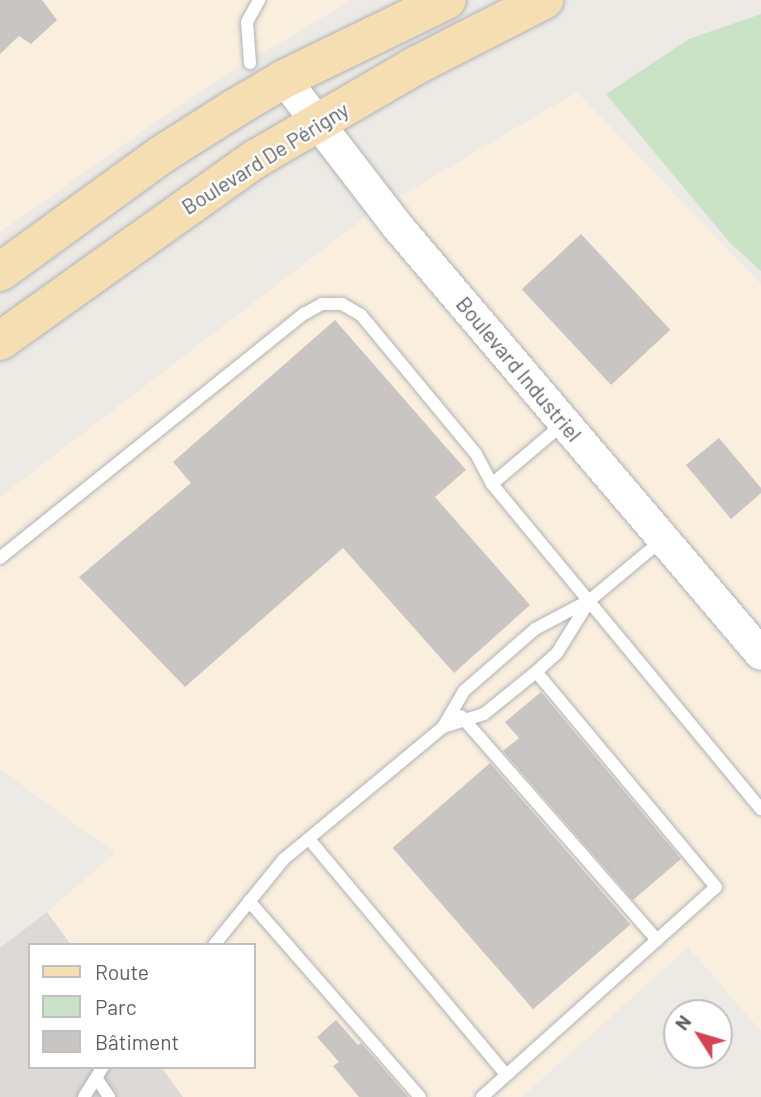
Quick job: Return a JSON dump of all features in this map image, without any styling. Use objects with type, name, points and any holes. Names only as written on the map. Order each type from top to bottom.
[{"type":"main road","points":[[0,272],[161,155],[284,79],[447,0]]},
{"type":"main road","name":"Boulevard De Périgny","points":[[0,341],[201,197],[315,124],[429,58],[544,0]]},
{"type":"street","name":"Boulevard Industriel","points":[[284,79],[315,124],[761,654]]},
{"type":"lane","points":[[250,63],[247,22],[258,0]]},
{"type":"lane","points":[[0,558],[148,436],[322,304],[342,304],[361,315],[476,454],[492,484],[761,809]]},
{"type":"lane","points":[[492,484],[565,423]]},
{"type":"lane","points":[[216,943],[284,859],[443,727],[464,691],[535,629],[590,600],[663,540]]},
{"type":"lane","points":[[443,727],[484,714],[536,672],[557,653],[590,600]]},
{"type":"lane","points":[[482,1097],[716,887],[536,672]]},
{"type":"lane","points":[[454,708],[657,940]]},
{"type":"lane","points":[[309,839],[506,1075]]},
{"type":"lane","points":[[249,901],[420,1097]]},
{"type":"lane","points":[[84,1097],[100,1073]]},
{"type":"lane","points":[[100,1073],[109,1097]]},
{"type":"shaded area","points":[[0,0],[351,0],[201,90],[0,232]]},
{"type":"shaded area","points":[[577,92],[761,284],[761,1031],[688,947],[522,1097],[183,1097],[162,1069],[256,1069],[256,943],[70,943],[47,912],[115,853],[0,769],[0,497],[368,215]]},
{"type":"shaded area","points":[[47,912],[70,943],[28,943],[28,1069],[162,1069],[183,1097],[0,1097],[0,948]]},
{"type":"green space","points":[[761,14],[761,271],[731,244],[606,94],[689,39]]},
{"type":"building","points":[[0,0],[42,0],[57,20],[31,44],[19,36],[0,54]]},
{"type":"building","points":[[581,234],[670,330],[611,385],[522,289]]},
{"type":"building","points":[[335,320],[466,470],[435,497],[530,605],[454,673],[343,548],[185,687],[79,577],[191,483],[173,462]]},
{"type":"building","points":[[719,438],[761,488],[761,493],[731,519],[686,465]]},
{"type":"building","points":[[541,692],[681,859],[633,900],[503,751],[519,738],[505,722]]},
{"type":"building","points":[[490,763],[630,925],[533,1009],[393,848]]},
{"type":"building","points":[[336,1020],[358,1045],[361,1043],[408,1097],[359,1097],[333,1066],[339,1062],[317,1037]]}]
